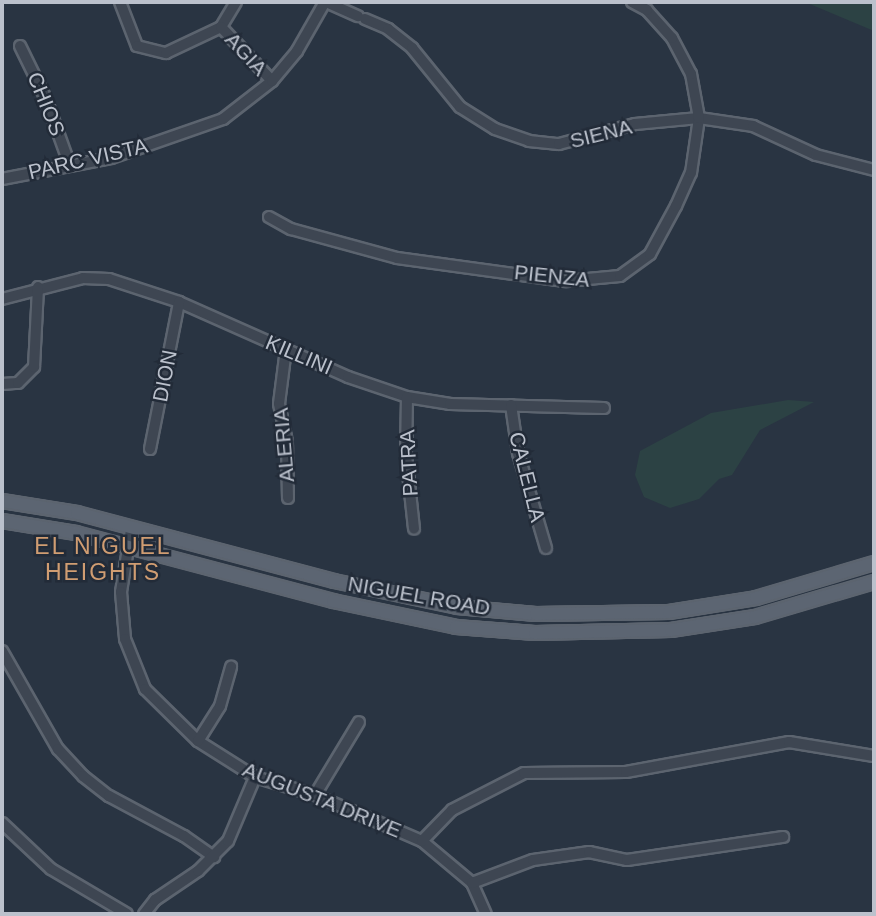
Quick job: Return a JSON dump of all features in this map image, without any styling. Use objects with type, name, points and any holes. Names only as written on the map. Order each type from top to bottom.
[{"type":"main road","name":"NIGUEL ROAD","points":[[2,501],[77,513],[131,530],[457,607],[557,615],[669,612],[767,595],[874,563]]},
{"type":"main road","name":"NIGUEL ROAD","points":[[2,521],[76,533],[130,549],[456,627],[546,634],[671,631],[766,614],[874,582]]},
{"type":"street","name":"AGIA","points":[[120,2],[131,39],[153,52],[180,49],[221,27],[236,2]]},
{"type":"street","name":"SIENA","points":[[326,2],[388,29],[412,48],[460,107],[495,129],[528,141],[559,144],[635,124],[699,118],[753,126],[816,155],[874,170]]},
{"type":"street","name":"PARC VISTA","points":[[2,179],[69,163],[111,158],[223,119],[272,81],[297,51],[326,2]]},
{"type":"street","name":"PIENZA","points":[[269,217],[291,229],[397,258],[566,281],[620,276],[650,254],[676,206],[691,173],[699,118],[691,75],[672,37],[647,10],[632,2]]},
{"type":"street","name":"AGIA","points":[[221,27],[272,81]]},
{"type":"street","name":"CHIOS","points":[[20,46],[46,99],[69,163]]},
{"type":"street","name":"KILLINI","points":[[2,299],[38,287],[112,275],[407,397],[450,404],[604,408]]},
{"type":"street","points":[[2,384],[18,383],[34,367],[38,287]]},
{"type":"street","name":"DION","points":[[150,449],[179,302]]},
{"type":"street","name":"ALERIA","points":[[286,349],[279,404],[287,442],[288,498]]},
{"type":"street","name":"PATRA","points":[[407,397],[406,455],[414,529]]},
{"type":"street","name":"CALELLA","points":[[511,405],[519,453],[546,548]]},
{"type":"street","name":"AUGUSTA DRIVE","points":[[131,530],[121,592],[125,639],[145,689],[198,741],[255,777],[315,795],[422,841],[472,883],[486,914]]},
{"type":"street","points":[[2,651],[58,749],[83,776],[109,796],[184,836],[214,857]]},
{"type":"street","points":[[198,741],[220,706],[232,667]]},
{"type":"street","points":[[315,795],[359,722]]},
{"type":"street","points":[[422,841],[452,810],[524,773],[626,772],[789,742],[874,756]]},
{"type":"street","points":[[144,914],[155,900],[214,857],[237,824],[255,777]]},
{"type":"street","points":[[2,823],[51,869],[127,914]]},
{"type":"street","points":[[472,883],[533,860],[589,852],[627,859],[783,837]]},
{"type":"green space","points":[[805,2],[874,2],[874,31]]},
{"type":"green space","points":[[788,400],[814,402],[760,430],[732,475],[719,479],[699,499],[670,508],[644,497],[635,475],[640,451],[711,413]]},
{"type":"district","name":"EL NIGUEL HEIGHTS","points":[[103,559]]}]
